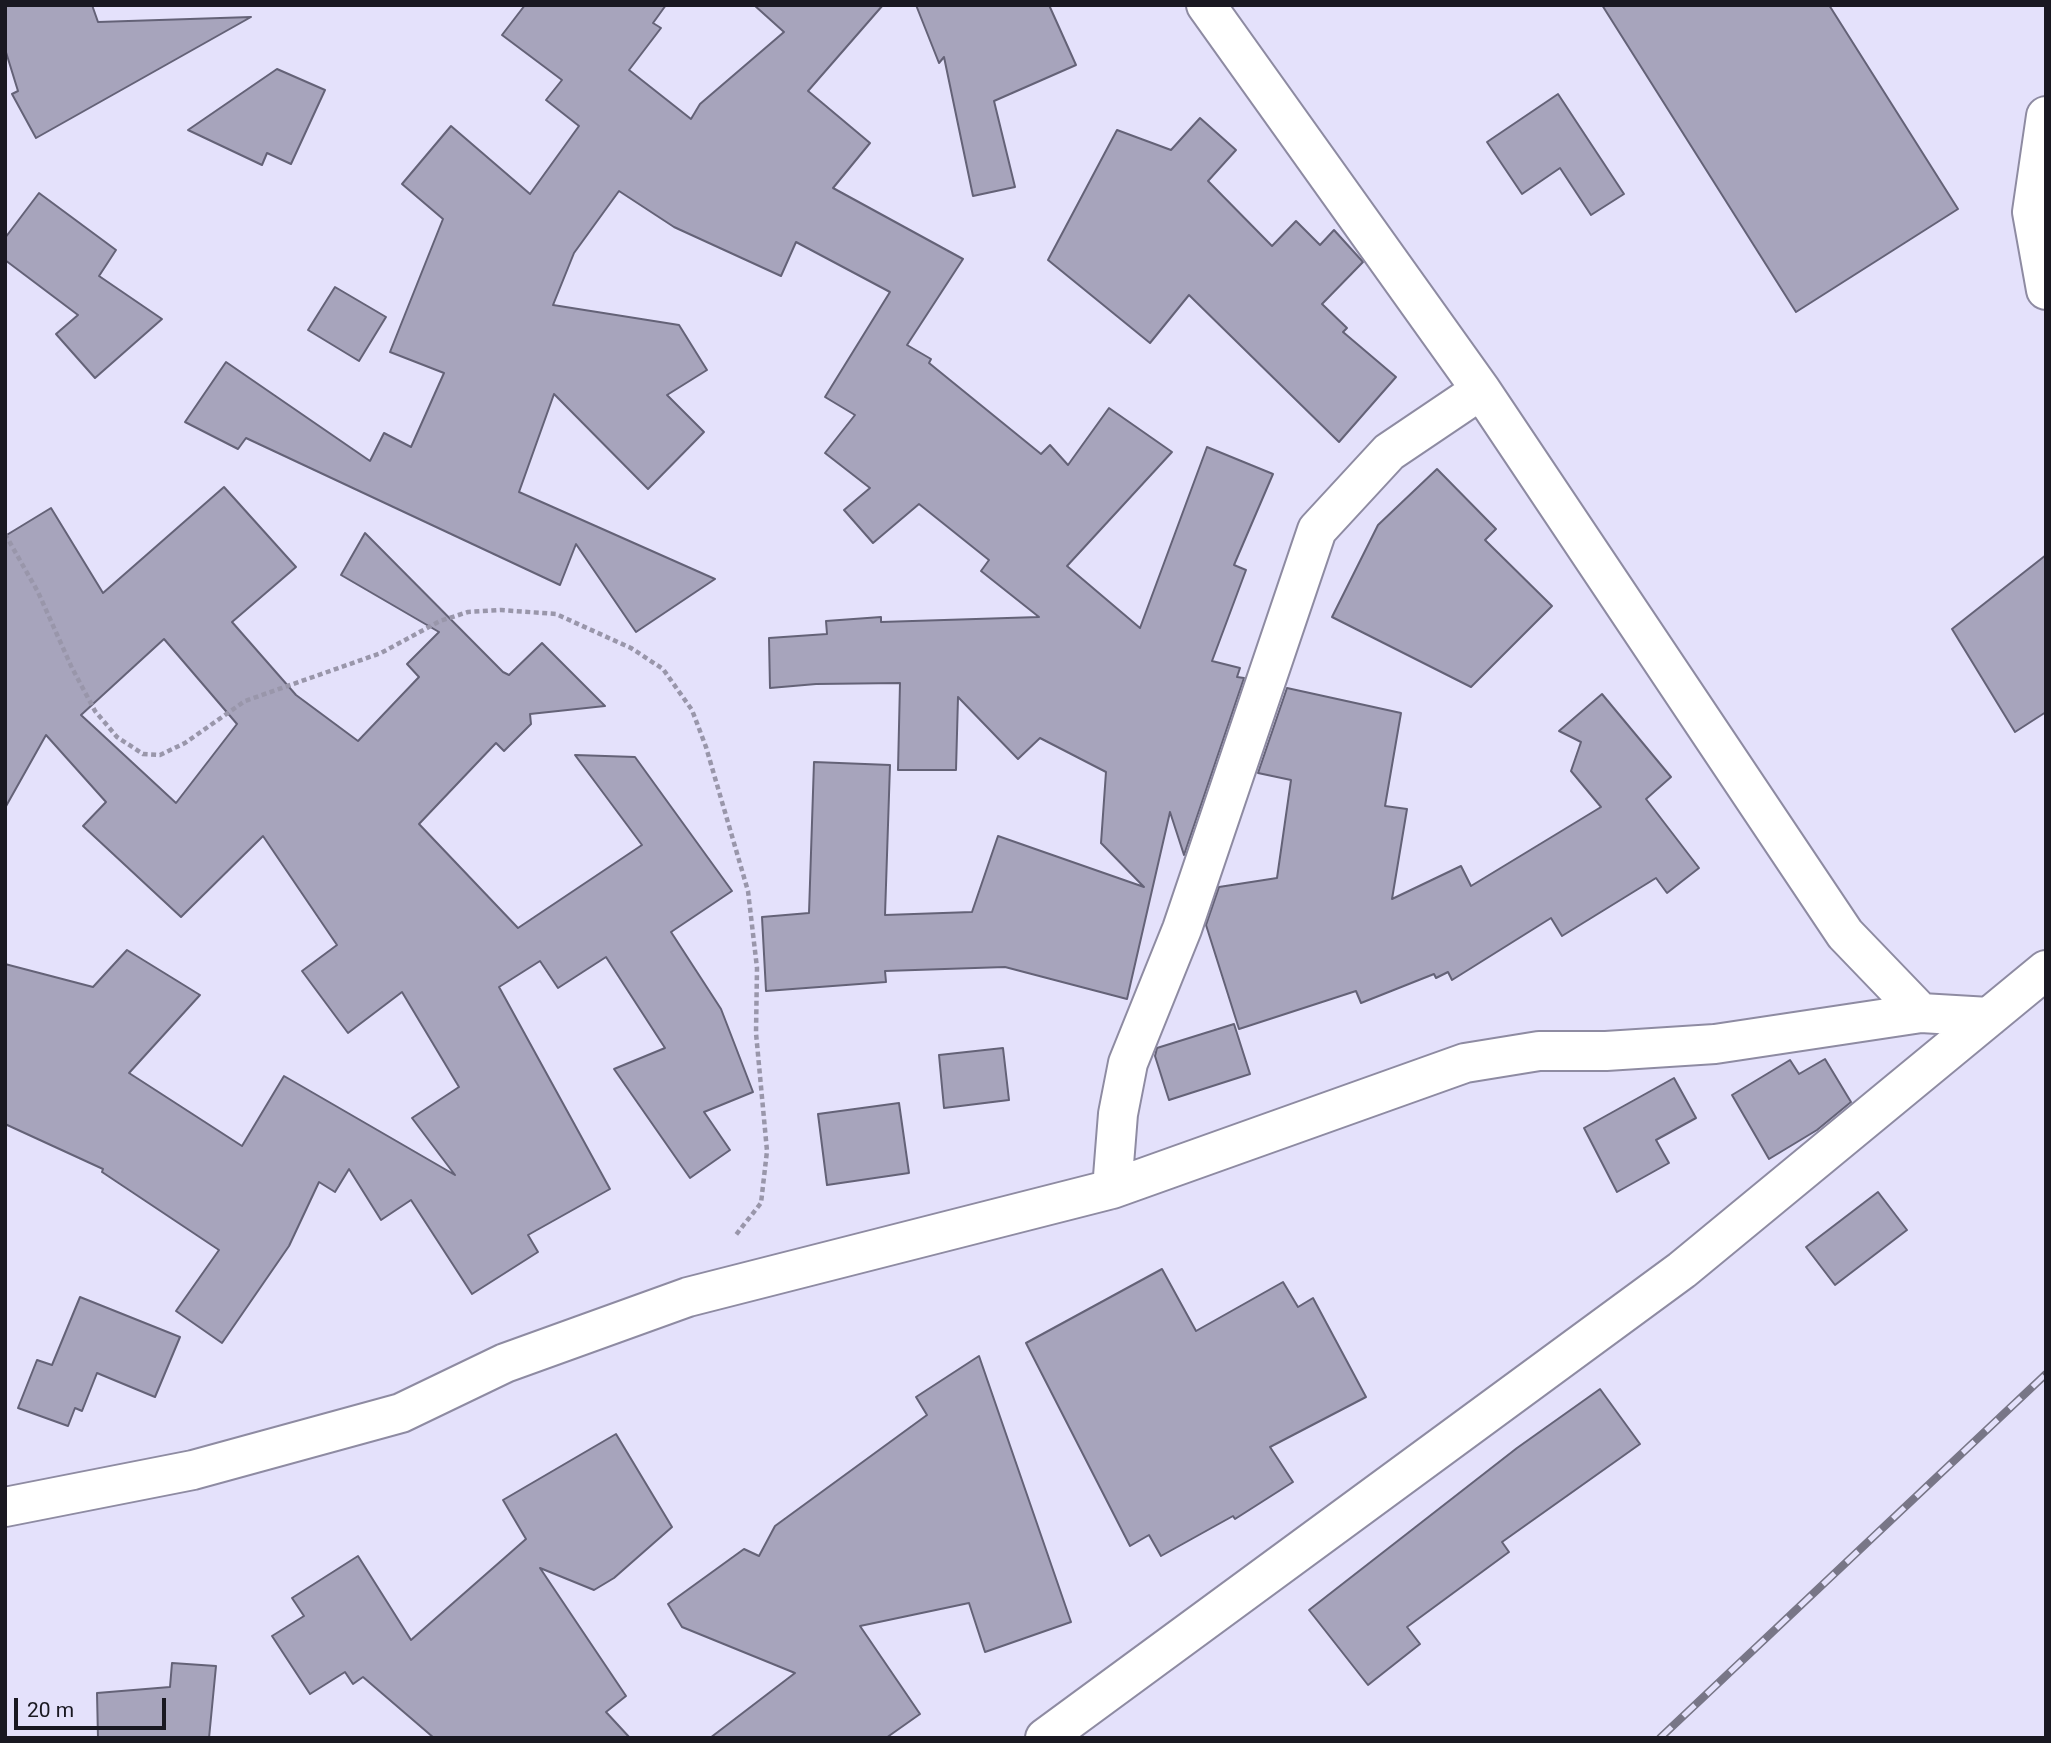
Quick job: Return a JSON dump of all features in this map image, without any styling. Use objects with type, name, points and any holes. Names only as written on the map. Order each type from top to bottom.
[{"type":"street","points":[[1206,5],[1481,390],[1845,934],[1921,1013]]},
{"type":"street","points":[[2046,116],[2032,212],[2046,290]]},
{"type":"street","points":[[1112,1189],[1118,1114],[1128,1063],[1182,929],[1317,530],[1389,452],[1481,390]]},
{"type":"street","points":[[1045,1738],[1682,1270],[2046,970]]},
{"type":"street","points":[[5,1507],[193,1470],[401,1413],[505,1363],[688,1297],[1112,1189],[1465,1063],[1539,1051],[1606,1051],[1715,1044],[1921,1013],[1989,1017]]},
{"type":"path","points":[[5,534],[37,592],[95,711],[117,737],[143,754],[160,755],[185,743],[245,701],[381,653],[440,621],[468,612],[501,610],[556,614],[631,648],[663,669],[692,710],[748,891],[757,968],[756,1033],[767,1152],[761,1203],[688,1297]]},
{"type":"building","points":[[5,5],[92,5],[98,22],[251,17],[36,138],[12,94],[18,91],[5,49]]},
{"type":"building","points":[[525,5],[666,5],[653,23],[661,28],[629,70],[691,119],[700,104],[784,32],[754,5],[883,5],[808,91],[870,143],[833,188],[963,259],[907,345],[931,359],[929,363],[1041,454],[1050,445],[1068,465],[1109,408],[1172,452],[1067,566],[1140,628],[1207,447],[1273,474],[1234,565],[1246,570],[1212,661],[1240,668],[1237,677],[1244,678],[1184,855],[1170,812],[1127,999],[1005,967],[885,971],[886,982],[766,991],[762,917],[809,913],[814,762],[890,765],[885,915],[972,912],[998,836],[1144,887],[1101,843],[1106,772],[1040,738],[1018,759],[958,697],[956,770],[898,770],[900,683],[816,684],[770,688],[769,638],[827,634],[826,621],[881,617],[881,622],[1039,617],[981,571],[989,560],[919,504],[873,543],[844,510],[870,488],[825,453],[855,415],[825,397],[890,292],[796,242],[781,276],[674,227],[619,191],[574,253],[553,305],[679,325],[707,370],[667,395],[704,432],[648,489],[554,394],[519,492],[715,579],[636,632],[576,544],[560,585],[246,438],[238,449],[185,422],[226,362],[370,461],[384,433],[411,447],[444,373],[390,352],[443,219],[402,184],[451,126],[530,194],[579,126],[546,100],[562,80],[502,35]]},
{"type":"building","points":[[916,5],[1049,5],[1076,65],[994,101],[1015,187],[973,196],[944,57],[939,63]]},
{"type":"building","points":[[1602,5],[1829,5],[1958,209],[1796,312]]},
{"type":"building","points":[[277,69],[325,90],[291,164],[267,153],[262,165],[188,130]]},
{"type":"building","points":[[1558,94],[1624,194],[1591,215],[1560,168],[1522,194],[1487,142]]},
{"type":"building","points":[[1200,118],[1236,150],[1208,181],[1272,246],[1296,221],[1320,245],[1334,230],[1363,262],[1322,304],[1347,328],[1343,332],[1396,377],[1339,442],[1189,295],[1150,343],[1048,260],[1117,130],[1171,150]]},
{"type":"building","points":[[39,193],[116,250],[99,276],[162,319],[95,378],[56,334],[78,315],[5,260],[5,238]]},
{"type":"building","points":[[335,287],[386,317],[359,361],[308,330]]},
{"type":"building","points":[[1437,469],[1496,529],[1485,540],[1552,606],[1471,687],[1332,617],[1378,525]]},
{"type":"building","points":[[224,487],[296,567],[232,622],[296,695],[358,741],[419,677],[407,664],[439,632],[341,575],[365,533],[503,672],[509,675],[542,643],[605,706],[530,714],[531,724],[504,751],[496,743],[419,824],[518,928],[642,845],[575,755],[635,757],[732,891],[671,932],[721,1009],[753,1092],[704,1112],[730,1150],[690,1178],[614,1069],[665,1048],[606,957],[558,988],[540,961],[499,987],[610,1189],[528,1235],[538,1252],[472,1294],[411,1200],[381,1220],[349,1169],[335,1192],[319,1182],[289,1246],[222,1343],[176,1311],[219,1250],[102,1172],[103,1169],[5,1124],[5,964],[93,987],[127,950],[200,995],[129,1073],[242,1146],[284,1076],[455,1175],[412,1118],[459,1087],[402,992],[348,1033],[302,971],[337,945],[263,836],[181,917],[83,826],[106,802],[46,735],[5,808],[5,536],[51,508],[103,593]],"holes":[[[164,639],[237,724],[176,803],[81,715]]]},
{"type":"building","points":[[2046,555],[2046,712],[2015,732],[1952,629]]},
{"type":"building","points":[[1287,688],[1401,713],[1385,806],[1407,809],[1392,899],[1461,866],[1471,886],[1601,807],[1571,771],[1581,742],[1559,731],[1602,694],[1671,777],[1646,799],[1699,868],[1667,893],[1656,878],[1562,936],[1551,918],[1452,980],[1448,972],[1436,978],[1434,974],[1361,1003],[1356,991],[1239,1029],[1206,925],[1219,887],[1277,878],[1291,780],[1258,773]]},
{"type":"building","points":[[1234,1024],[1250,1074],[1169,1100],[1155,1056],[1157,1048]]},
{"type":"building","points":[[1003,1048],[1009,1100],[944,1108],[939,1055]]},
{"type":"building","points":[[1825,1059],[1851,1102],[1817,1130],[1769,1159],[1732,1095],[1790,1060],[1799,1074]]},
{"type":"building","points":[[1674,1078],[1696,1118],[1656,1140],[1669,1163],[1617,1192],[1584,1128]]},
{"type":"building","points":[[899,1103],[909,1173],[827,1185],[818,1114]]},
{"type":"building","points":[[1878,1192],[1907,1230],[1835,1285],[1806,1247]]},
{"type":"building","points":[[1162,1269],[1196,1331],[1283,1282],[1298,1307],[1313,1298],[1366,1397],[1270,1447],[1293,1482],[1235,1519],[1233,1516],[1161,1556],[1149,1535],[1130,1546],[1026,1343]]},
{"type":"building","points":[[80,1297],[180,1337],[155,1397],[97,1373],[82,1411],[75,1408],[68,1426],[18,1408],[37,1360],[52,1365]]},
{"type":"building","points":[[979,1356],[1071,1622],[985,1652],[969,1603],[860,1626],[920,1714],[886,1738],[710,1738],[795,1673],[682,1627],[668,1604],[744,1549],[759,1556],[775,1526],[927,1415],[916,1397]]},
{"type":"building","points":[[1600,1389],[1640,1444],[1502,1542],[1509,1552],[1407,1627],[1420,1644],[1368,1685],[1309,1610],[1517,1448]]},
{"type":"building","points":[[616,1434],[672,1527],[614,1578],[594,1590],[540,1568],[626,1696],[606,1712],[630,1738],[434,1738],[363,1677],[353,1684],[345,1672],[310,1694],[272,1636],[304,1616],[292,1598],[358,1556],[411,1640],[526,1539],[503,1500]]},
{"type":"building","points":[[172,1663],[216,1666],[209,1738],[98,1738],[97,1693],[170,1687]]},
{"type":"railway","points":[[1660,1738],[2046,1374]]}]
